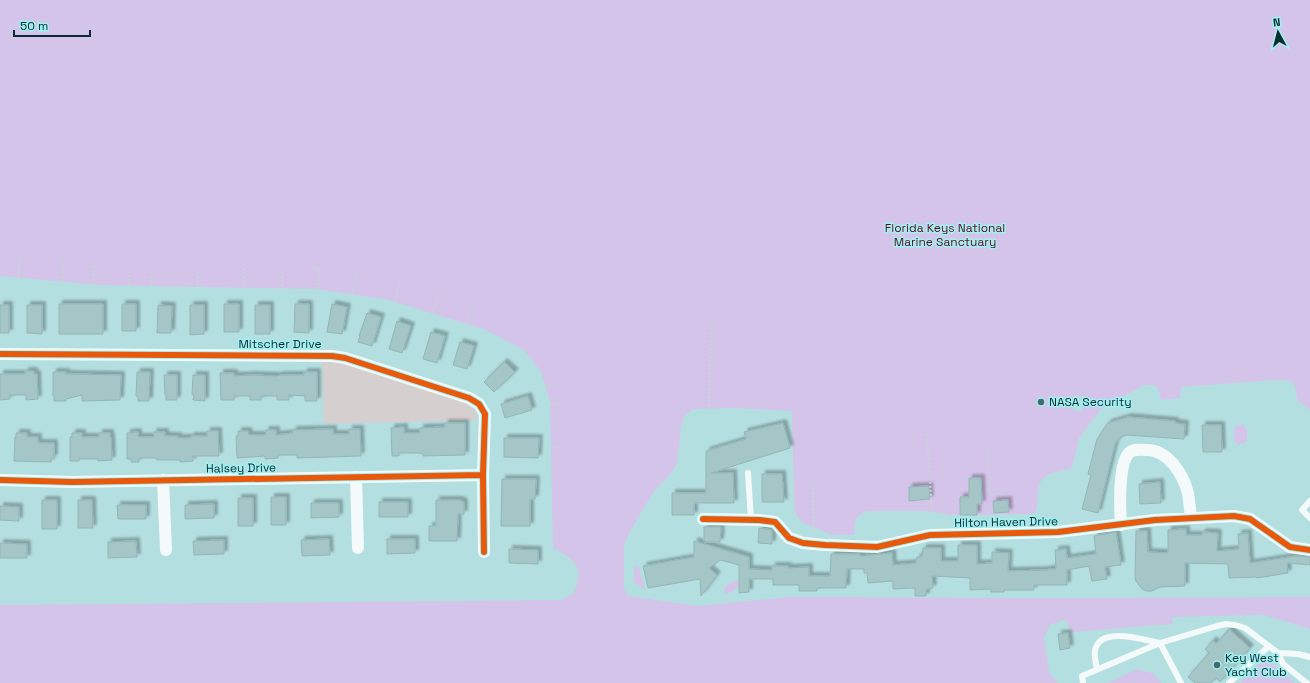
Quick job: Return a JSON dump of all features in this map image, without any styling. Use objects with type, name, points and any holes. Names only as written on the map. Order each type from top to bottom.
[{"type":"street","name":"Mitscher Drive","points":[[0,354],[332,356],[345,358],[469,398],[479,404],[485,414],[483,476],[484,552]]},
{"type":"street","points":[[1121,525],[1119,492],[1124,464],[1129,453],[1135,450],[1153,450],[1163,454],[1178,470],[1187,492],[1191,517]]},
{"type":"street","name":"Halsey Drive","points":[[0,480],[72,482],[483,476]]},
{"type":"street","points":[[356,477],[358,548]]},
{"type":"street","points":[[163,480],[166,550]]},
{"type":"street","name":"Hilton Haven Drive","points":[[703,519],[775,522],[789,538],[804,543],[847,546],[877,546],[930,535],[1058,532],[1154,520],[1234,516],[1250,519],[1290,547],[1310,550]]},
{"type":"lane","points":[[748,473],[751,520]]},
{"type":"lane","points":[[1310,501],[1302,510],[1310,518]]},
{"type":"lane","points":[[1083,683],[1082,676],[1160,643],[1226,624],[1244,628],[1269,646],[1278,653],[1283,664],[1307,683]]},
{"type":"lane","points":[[1097,670],[1095,652],[1096,646],[1100,642],[1109,637],[1133,637],[1160,643],[1181,683]]},
{"type":"lane","points":[[1229,683],[1269,646]]},
{"type":"lane","points":[[1278,653],[1310,656]]},
{"type":"path","points":[[18,278],[20,256]]},
{"type":"path","points":[[62,282],[64,260]]},
{"type":"path","points":[[93,284],[95,264]]},
{"type":"path","points":[[244,264],[244,287]]},
{"type":"path","points":[[198,266],[198,286]]},
{"type":"path","points":[[282,268],[282,288]]},
{"type":"path","points":[[313,268],[319,269],[318,289]]},
{"type":"path","points":[[129,270],[129,285]]},
{"type":"path","points":[[151,271],[151,286]]},
{"type":"path","points":[[352,294],[356,272]]},
{"type":"path","points":[[394,302],[401,279]]},
{"type":"path","points":[[433,314],[440,290]]},
{"type":"path","points":[[466,324],[474,300]]},
{"type":"path","points":[[709,410],[711,324]]},
{"type":"path","points":[[545,386],[557,385]]},
{"type":"path","points":[[550,404],[561,405]]},
{"type":"path","points":[[927,434],[932,511]]},
{"type":"path","points":[[550,447],[563,448]]},
{"type":"path","points":[[988,452],[989,494],[999,493],[1000,495]]},
{"type":"path","points":[[813,484],[814,534]]},
{"type":"shaded area","name":"Florida Keys National Marine Sanctuary","points":[[0,0],[1310,0],[1310,410],[1298,401],[1295,386],[1292,381],[1277,380],[1181,387],[1180,398],[1161,400],[1158,388],[1154,385],[1144,385],[1101,409],[1079,438],[1072,468],[1044,477],[1041,481],[1035,513],[951,515],[927,511],[867,511],[859,515],[857,518],[854,535],[832,535],[802,522],[796,515],[794,503],[792,411],[733,408],[693,409],[685,416],[681,426],[677,463],[672,472],[654,491],[628,535],[624,546],[624,589],[628,596],[697,606],[790,597],[1310,597],[1310,629],[1264,615],[1172,617],[1173,624],[1072,632],[1065,619],[1050,625],[1044,637],[1049,673],[1058,683],[0,683],[0,605],[561,600],[574,593],[577,584],[578,570],[572,561],[553,548],[550,401],[541,372],[524,350],[486,330],[389,300],[316,289],[98,285],[0,276]]},
{"type":"shaded area","points":[[322,359],[332,360],[464,400],[474,409],[478,420],[324,424]]},
{"type":"shaded area","points":[[1237,425],[1244,425],[1247,430],[1247,440],[1245,443],[1238,445],[1234,441],[1234,430]]},
{"type":"shaded area","points":[[636,566],[640,569],[643,578],[645,588],[643,589],[640,585],[634,583],[634,569]]},
{"type":"shaded area","points":[[738,580],[739,585],[736,588],[731,592],[725,593],[724,590],[728,584]]},
{"type":"shaded area","points":[[1266,658],[1295,683],[1240,683]]},
{"type":"shaded area","points":[[1137,669],[1155,674],[1161,683],[1108,683]]},
{"type":"pier","points":[[1075,395],[1085,397],[1081,412],[1072,409]]},
{"type":"building","points":[[59,304],[103,304],[103,334],[59,334]]},
{"type":"building","points":[[122,304],[136,304],[136,331],[122,331]]},
{"type":"building","points":[[224,304],[239,304],[239,332],[224,332]]},
{"type":"building","points":[[295,304],[309,304],[309,333],[294,332]]},
{"type":"building","points":[[332,304],[347,307],[342,334],[327,332]]},
{"type":"building","points":[[0,305],[9,305],[9,333],[0,333]]},
{"type":"building","points":[[27,305],[42,305],[42,334],[27,333]]},
{"type":"building","points":[[158,305],[172,306],[171,333],[157,333]]},
{"type":"building","points":[[190,305],[204,305],[204,334],[190,335]]},
{"type":"building","points":[[255,305],[270,305],[270,334],[255,334]]},
{"type":"building","points":[[367,313],[381,317],[372,346],[358,342]]},
{"type":"building","points":[[397,321],[411,326],[402,353],[389,349]]},
{"type":"building","points":[[431,332],[445,336],[437,363],[423,359]]},
{"type":"building","points":[[460,342],[474,346],[467,369],[453,365]]},
{"type":"building","points":[[504,362],[515,372],[494,392],[484,382]]},
{"type":"building","points":[[25,371],[34,371],[34,374],[37,374],[38,399],[26,400],[26,395],[10,395],[10,399],[0,400],[0,374],[25,374]]},
{"type":"building","points":[[53,372],[66,372],[66,374],[121,375],[120,400],[82,401],[82,395],[66,399],[66,401],[54,401]]},
{"type":"building","points":[[137,372],[150,372],[149,401],[138,401],[138,397],[136,396]]},
{"type":"building","points":[[304,372],[317,372],[317,401],[305,401],[305,396],[289,395],[289,400],[277,400],[277,396],[261,396],[261,400],[250,400],[250,396],[234,396],[234,400],[221,400],[220,373],[234,373],[234,376],[276,376],[304,375]]},
{"type":"building","points":[[164,375],[177,375],[177,400],[166,400]]},
{"type":"building","points":[[193,375],[205,375],[205,401],[193,400]]},
{"type":"building","points":[[528,396],[532,410],[505,418],[501,404]]},
{"type":"building","points":[[1128,417],[1175,421],[1175,423],[1185,424],[1184,439],[1126,435],[1119,438],[1115,444],[1098,513],[1082,509],[1091,475],[1088,474],[1097,439],[1108,423]]},
{"type":"building","points":[[445,423],[465,423],[465,455],[423,456],[423,454],[419,453],[399,453],[399,456],[392,456],[391,428],[404,427],[404,433],[420,433],[420,428],[445,427]]},
{"type":"building","points":[[783,423],[790,448],[711,473],[733,473],[734,503],[694,503],[694,515],[672,515],[672,493],[706,493],[706,451],[746,439],[744,432]]},
{"type":"building","points":[[1202,425],[1221,425],[1222,452],[1203,452]]},
{"type":"building","points":[[333,429],[333,434],[349,434],[349,429],[360,429],[361,456],[297,458],[297,455],[278,455],[278,458],[265,459],[265,456],[237,458],[236,436],[238,436],[238,431],[248,431],[249,435],[266,435],[265,430],[276,430],[276,435],[293,433],[293,430]]},
{"type":"building","points":[[207,431],[218,431],[219,456],[193,456],[193,461],[180,462],[180,460],[139,458],[139,462],[131,462],[131,459],[127,459],[127,433],[138,432],[138,437],[154,437],[153,432],[165,432],[165,436],[191,438],[191,436],[207,436]]},
{"type":"building","points":[[16,433],[27,433],[27,437],[38,437],[38,443],[54,443],[54,458],[51,458],[51,462],[14,461]]},
{"type":"building","points":[[72,433],[82,433],[82,437],[99,437],[99,433],[110,433],[112,460],[98,461],[98,459],[79,459],[79,461],[70,461],[70,437],[72,437]]},
{"type":"building","points":[[504,438],[539,438],[538,458],[504,457]]},
{"type":"building","points":[[762,474],[782,474],[784,502],[762,502]]},
{"type":"building","points":[[969,478],[981,478],[982,504],[977,504],[977,515],[960,515],[960,497],[969,497]]},
{"type":"building","points":[[502,479],[536,479],[535,499],[530,499],[530,526],[501,526]]},
{"type":"building","points":[[1160,482],[1161,503],[1140,504],[1139,484]]},
{"type":"building","points":[[929,486],[930,499],[909,501],[909,487]]},
{"type":"building","points":[[271,497],[286,497],[286,525],[271,525]]},
{"type":"building","points":[[238,498],[253,498],[253,526],[238,526]]},
{"type":"building","points":[[42,500],[57,500],[57,529],[42,529]]},
{"type":"building","points":[[78,500],[92,500],[93,528],[78,528]]},
{"type":"building","points":[[436,500],[459,500],[464,502],[464,514],[458,514],[457,541],[429,541],[429,526],[436,526]]},
{"type":"building","points":[[1008,500],[1009,512],[994,513],[993,501]]},
{"type":"building","points":[[379,502],[408,502],[408,517],[379,517]]},
{"type":"building","points":[[311,503],[339,503],[339,517],[311,518]]},
{"type":"building","points":[[214,504],[214,518],[185,519],[185,505]]},
{"type":"building","points":[[117,505],[146,505],[146,519],[118,519]]},
{"type":"building","points":[[0,506],[19,507],[19,521],[0,520]]},
{"type":"building","points":[[704,527],[721,527],[720,542],[704,542]]},
{"type":"building","points":[[759,528],[772,530],[772,544],[758,543]]},
{"type":"building","points":[[1186,529],[1186,535],[1202,535],[1202,532],[1218,533],[1217,551],[1239,549],[1238,534],[1248,533],[1250,563],[1296,556],[1310,557],[1310,565],[1287,563],[1288,573],[1257,578],[1229,578],[1228,564],[1185,563],[1185,586],[1160,587],[1152,591],[1142,589],[1135,578],[1136,531],[1147,531],[1148,552],[1168,553],[1168,530]]},
{"type":"building","points":[[1116,532],[1121,565],[1105,567],[1107,579],[1092,581],[1089,566],[1067,570],[1067,585],[1034,585],[1034,590],[1004,590],[1004,592],[991,592],[991,589],[970,590],[970,578],[932,576],[933,588],[926,589],[926,596],[915,596],[915,588],[893,589],[893,581],[868,583],[867,573],[864,573],[864,569],[847,569],[846,588],[817,588],[817,591],[799,591],[799,585],[773,585],[773,579],[749,579],[749,592],[739,593],[739,565],[720,560],[709,568],[717,575],[701,596],[700,579],[648,588],[643,566],[694,557],[694,541],[749,557],[749,569],[772,570],[772,566],[788,566],[788,568],[809,567],[809,576],[830,576],[831,554],[860,554],[860,556],[892,553],[893,565],[916,563],[917,557],[922,557],[923,548],[941,548],[941,561],[958,561],[958,545],[977,545],[977,564],[992,563],[992,552],[1009,553],[1008,571],[1048,570],[1056,569],[1055,550],[1066,549],[1067,558],[1096,554],[1094,536]]},
{"type":"building","points":[[329,539],[330,555],[302,556],[301,540]]},
{"type":"building","points":[[387,539],[415,539],[415,553],[387,554]]},
{"type":"building","points":[[224,540],[224,554],[194,555],[193,541]]},
{"type":"building","points":[[136,541],[137,557],[108,558],[108,542]]},
{"type":"building","points":[[0,543],[27,544],[27,558],[0,558]]},
{"type":"building","points":[[509,549],[538,550],[538,564],[509,563]]},
{"type":"building","name":"Key West Yacht Club","points":[[1229,629],[1250,648],[1220,682],[1216,678],[1211,683],[1195,683],[1188,677],[1209,653],[1205,649],[1213,640],[1216,644]]},
{"type":"building","points":[[1068,633],[1070,648],[1060,650],[1058,634]]},
{"type":"cycle path","points":[[0,354],[332,356],[345,358],[469,398],[479,404],[485,414],[483,475],[484,552]]},
{"type":"cycle path","points":[[0,480],[72,482],[483,475]]},
{"type":"cycle path","points":[[703,519],[759,520],[775,522],[789,538],[803,543],[877,547],[930,535],[1058,532],[1155,520],[1234,516],[1250,519],[1290,547],[1310,550]]},
{"type":"place","name":"NASA Security","points":[[1041,402]]},
{"type":"place","name":"Key West Yacht Club","points":[[1217,665]]}]
